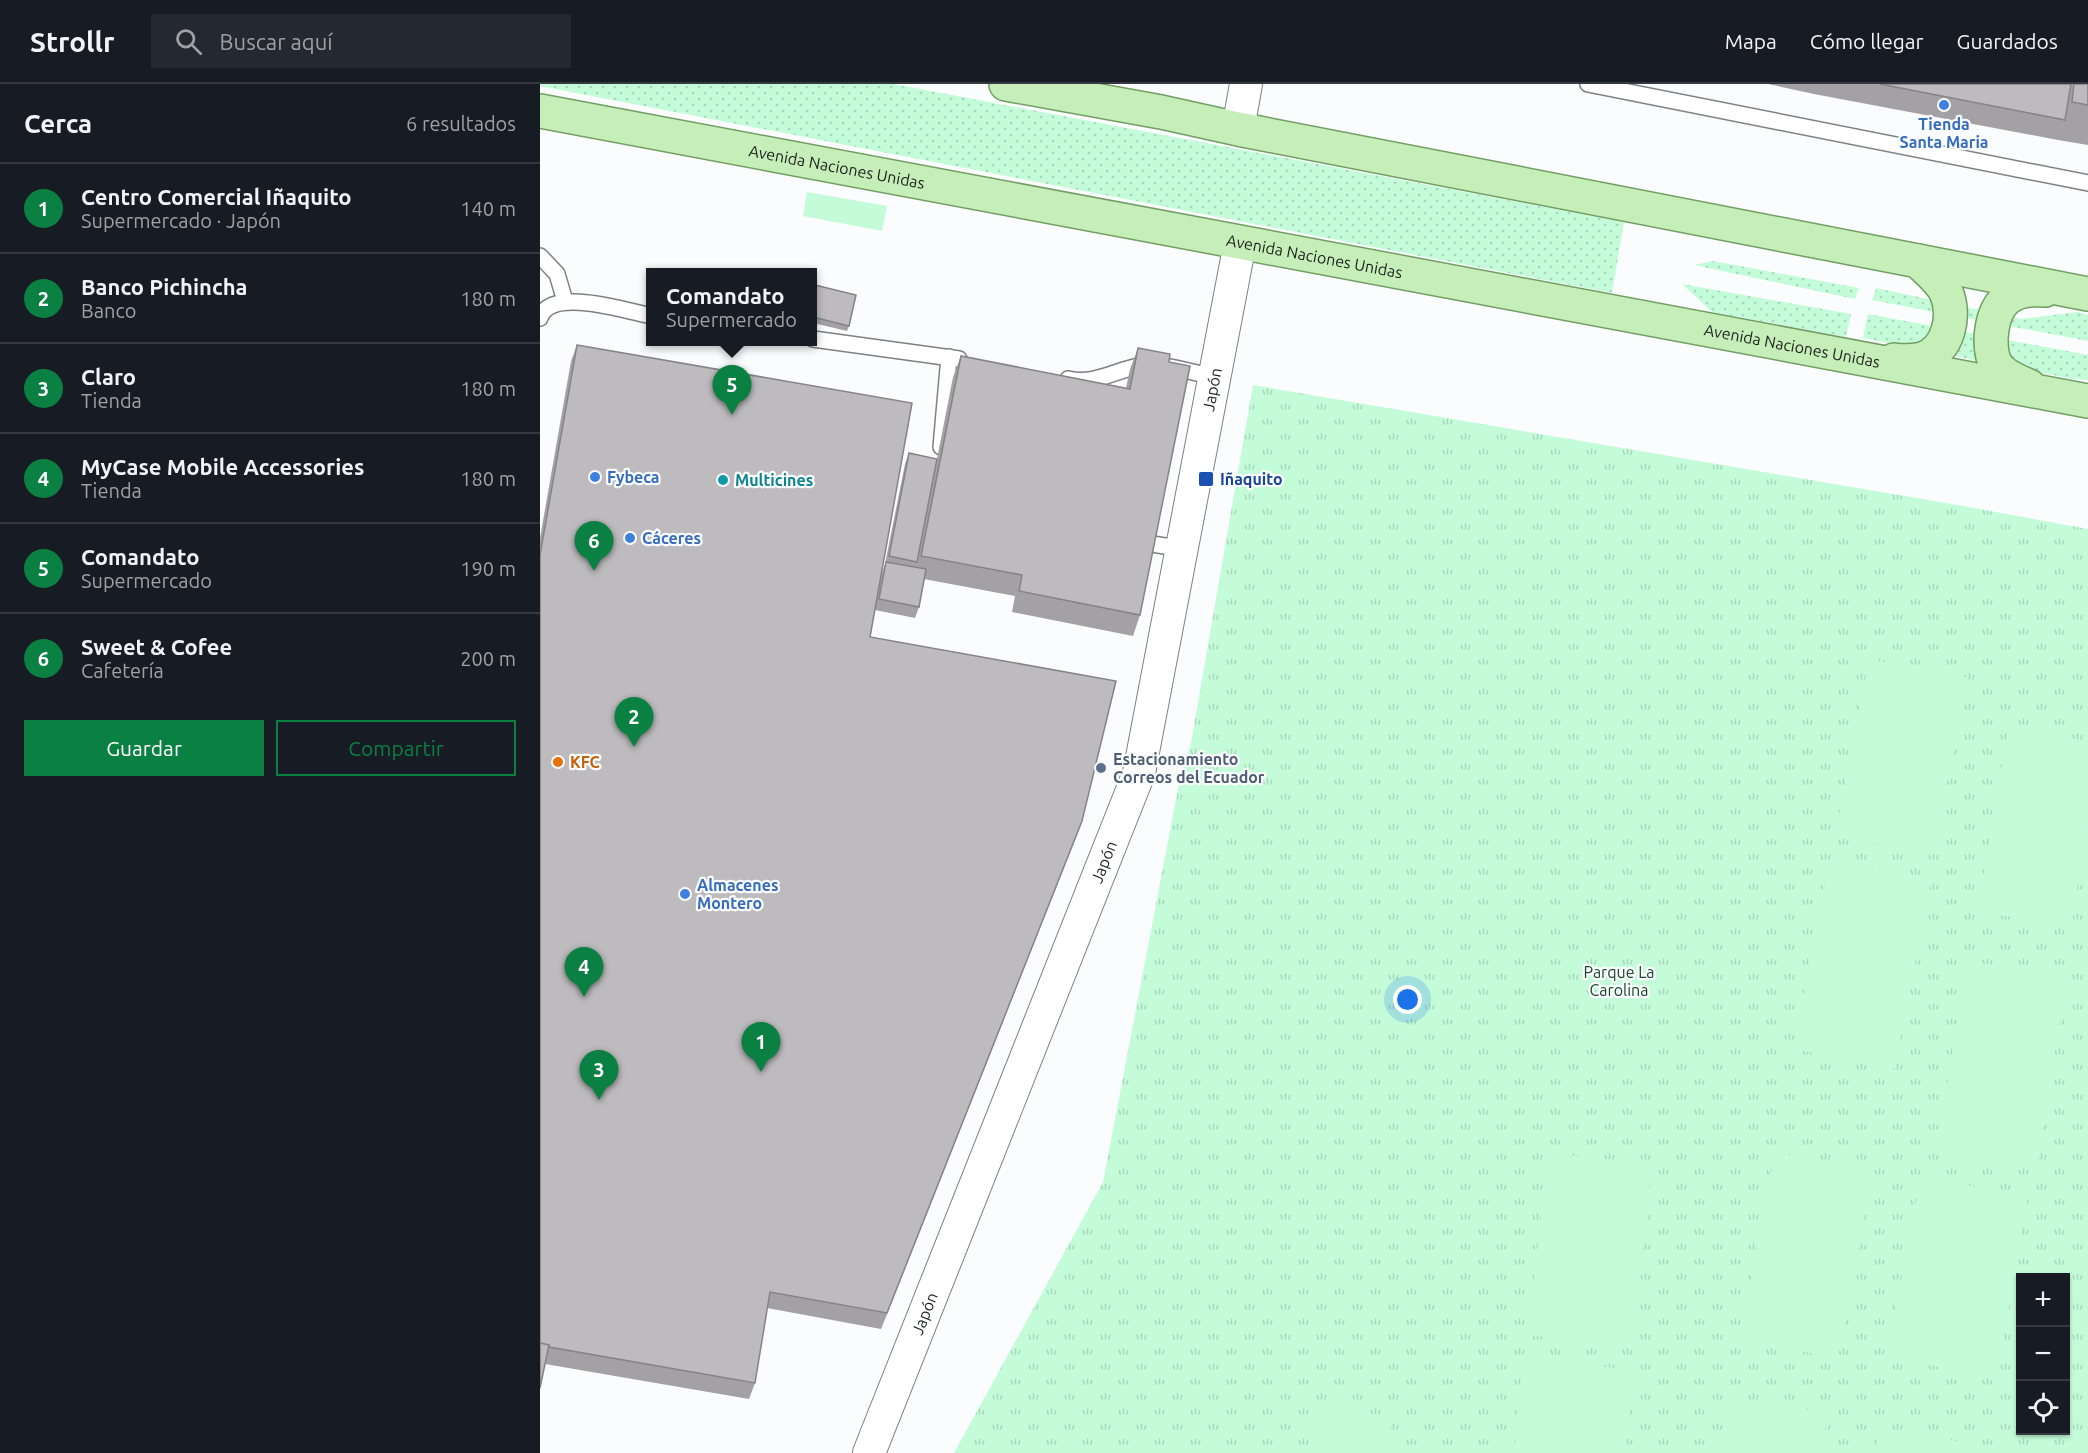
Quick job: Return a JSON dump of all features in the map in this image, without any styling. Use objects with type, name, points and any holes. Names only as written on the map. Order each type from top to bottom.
[{"type":"main road","points":[[1006,84],[1161,112],[1238,129],[2082,293]]},
{"type":"main road","name":"Avenida Naciones Unidas","points":[[540,111],[2088,401]]},
{"type":"main road","points":[[1841,356],[1901,361],[1923,359],[1944,340],[1949,328],[1951,311],[1945,291],[1918,261]]},
{"type":"main road","points":[[2043,393],[2017,381],[1997,367],[1991,350],[1992,321],[1999,306],[2009,297],[2027,289],[2082,293]]},
{"type":"street","points":[[1238,129],[1246,84]]},
{"type":"street","name":"Japón","points":[[868,1453],[1140,773],[1240,243]]},
{"type":"lane","points":[[1588,84],[2088,183]]},
{"type":"lane","points":[[540,256],[557,274],[565,301]]},
{"type":"lane","points":[[540,318],[549,306],[565,301],[646,315]]},
{"type":"lane","points":[[817,340],[972,361]]},
{"type":"lane","points":[[940,458],[948,435],[950,357]]},
{"type":"lane","points":[[1049,376],[1082,382],[1143,365],[1160,366],[1215,377]]},
{"type":"lane","points":[[1122,538],[1183,549]]},
{"type":"green space","points":[[540,84],[894,84],[1624,222],[1612,293],[540,86]]},
{"type":"green space","points":[[807,192],[887,206],[882,231],[803,216]]},
{"type":"green space","points":[[1713,261],[1859,288],[1855,299],[1694,265]]},
{"type":"green space","points":[[1682,284],[1851,314],[1846,337],[1712,312]]},
{"type":"green space","points":[[1876,288],[2021,319],[2077,312],[2088,315],[2088,341],[1872,300]]},
{"type":"green space","points":[[1868,314],[2088,355],[2088,380],[1863,338]]},
{"type":"green space","name":"Parque La Carolina","points":[[1253,385],[2088,529],[2088,1453],[954,1453],[1103,1182],[1181,773],[1191,743]]},
{"type":"green space","points":[[1869,659],[1967,677],[1933,855],[1835,836]]},
{"type":"green space","points":[[2008,728],[2088,741],[2088,820],[2071,926],[1978,912]]},
{"type":"green space","points":[[1830,860],[1931,879],[1895,1068],[1793,1049]]},
{"type":"green space","points":[[1967,961],[2067,977],[2036,1170],[1936,1154]]},
{"type":"green space","points":[[1775,1152],[1873,1171],[1838,1358],[1739,1340]]},
{"type":"green space","points":[[1548,1153],[1652,1164],[1632,1346],[1528,1335]]},
{"type":"green space","points":[[1920,1177],[2028,1196],[1997,1377],[1887,1358]]},
{"type":"green space","points":[[1525,1358],[1634,1370],[1625,1453],[1514,1453]]},
{"type":"green space","points":[[1730,1397],[1828,1413],[1821,1453],[1720,1453]]},
{"type":"green space","points":[[1317,1405],[1392,1417],[1386,1453],[1309,1453]]},
{"type":"green space","points":[[1879,1428],[1977,1445],[1975,1453],[1875,1453]]},
{"type":"building","points":[[1880,84],[2071,84],[2065,120]]},
{"type":"building","points":[[2074,84],[2088,84],[2088,105],[2072,102]]},
{"type":"building","points":[[817,285],[856,295],[849,326],[817,318]]},
{"type":"building","points":[[577,345],[912,403],[870,637],[1116,681],[1082,821],[887,1313],[770,1292],[755,1383],[549,1347],[549,1345],[540,1343],[540,555]]},
{"type":"building","points":[[1138,348],[1170,354],[1169,362],[1190,366],[1140,615],[1019,591],[1022,575],[921,556],[961,356],[1130,389]]},
{"type":"building","points":[[909,453],[937,459],[917,562],[889,556]]},
{"type":"building","points":[[886,562],[926,569],[919,607],[879,599]]},
{"type":"building","points":[[540,1343],[549,1345],[540,1388]]},
{"type":"place","name":"Tienda Santa Maria","points":[[1944,105]]},
{"type":"place","name":"Comandato","points":[[732,415]]},
{"type":"place","name":"Fybeca","points":[[595,477]]},
{"type":"place","name":"Iñaquito","points":[[1206,479]]},
{"type":"place","name":"Multicines","points":[[723,480]]},
{"type":"place","name":"Cáceres","points":[[630,538]]},
{"type":"place","name":"Sweet & Cofee","points":[[594,571]]},
{"type":"place","name":"Banco Pichincha","points":[[634,747]]},
{"type":"place","name":"KFC","points":[[558,762]]},
{"type":"place","name":"Estacionamiento Correos del Ecuador","points":[[1101,768]]},
{"type":"place","name":"Almacenes Montero","points":[[685,894]]},
{"type":"place","name":"MyCase Mobile Accessories","points":[[584,997]]},
{"type":"place","name":"Centro Comercial Iñaquito","points":[[761,1072]]},
{"type":"place","name":"Claro","points":[[599,1100]]}]
